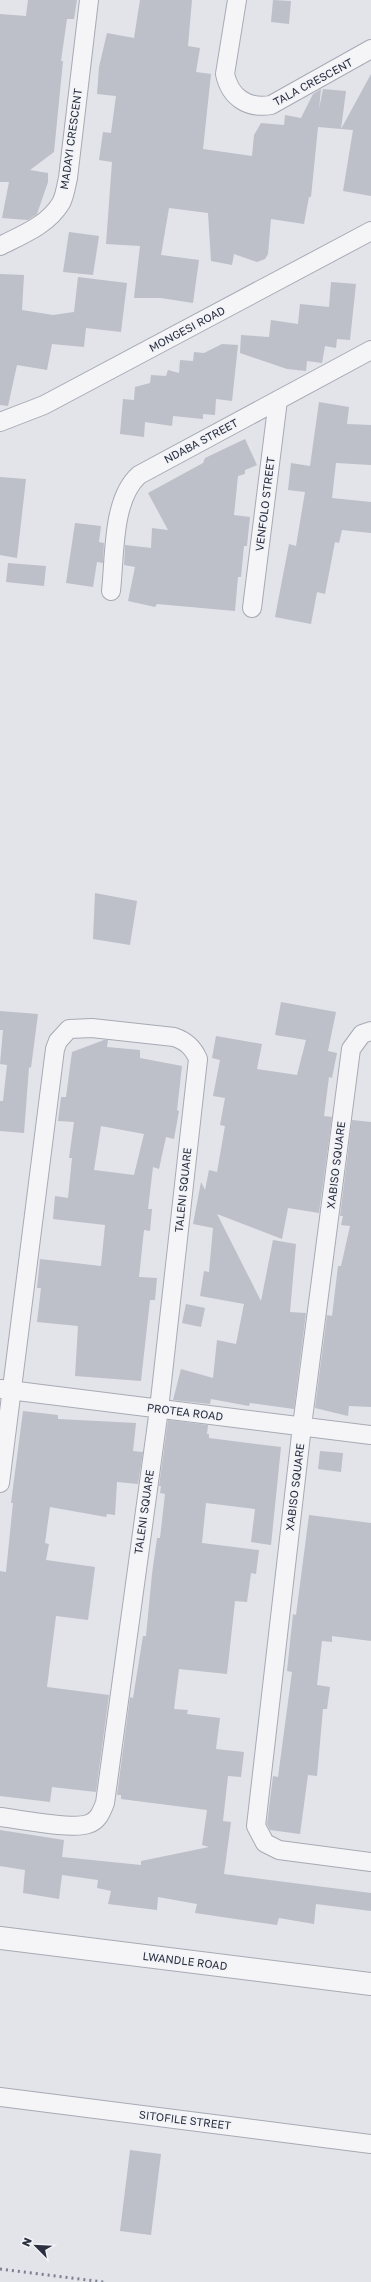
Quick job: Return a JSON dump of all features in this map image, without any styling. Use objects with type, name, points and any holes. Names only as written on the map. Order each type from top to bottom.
[{"type":"street","name":"MADAYI CRESCENT","points":[[0,246],[31,230],[51,217],[62,202],[68,178],[89,0]]},
{"type":"street","name":"TALA CRESCENT","points":[[237,0],[225,74],[227,85],[234,95],[243,102],[255,106],[271,105],[371,49]]},
{"type":"street","name":"MONGESI ROAD","points":[[0,422],[44,405],[371,231]]},
{"type":"street","name":"NDABA STREET","points":[[111,591],[120,504],[130,483],[139,475],[371,350]]},
{"type":"street","name":"VENFOLO STREET","points":[[252,608],[278,400]]},
{"type":"street","name":"TALENI SQUARE","points":[[0,1483],[6,1390],[55,1049],[58,1041],[69,1029],[92,1028],[174,1037],[189,1045],[198,1059],[158,1409],[105,1803],[100,1815],[95,1821],[80,1826],[0,1817]]},
{"type":"street","name":"XABISO SQUARE","points":[[371,1031],[362,1034],[351,1049],[302,1426],[256,1826],[265,1843],[279,1850],[371,1862]]},
{"type":"street","name":"PROTEA ROAD","points":[[6,1390],[371,1434]]},
{"type":"street","name":"LWANDLE ROAD","points":[[0,1938],[371,1984]]},
{"type":"street","name":"SITOFILE STREET","points":[[0,2097],[371,2144]]},
{"type":"building","points":[[28,0],[77,0],[74,19],[67,19],[61,61],[63,61],[54,152],[30,170],[48,173],[48,182],[37,214],[28,220],[2,218],[9,182],[0,182],[0,14],[26,16]]},
{"type":"building","points":[[140,0],[192,0],[188,46],[200,48],[196,72],[211,74],[203,149],[252,156],[254,135],[261,123],[284,125],[285,115],[301,118],[313,94],[321,89],[319,109],[323,89],[346,91],[341,129],[318,127],[311,197],[309,197],[304,224],[271,219],[268,254],[265,259],[257,262],[234,254],[232,265],[211,261],[208,213],[169,208],[161,255],[199,260],[193,303],[161,298],[134,298],[140,246],[106,244],[112,162],[99,160],[103,132],[111,133],[116,96],[97,94],[99,67],[107,33],[134,38]]},
{"type":"building","points":[[273,0],[291,1],[289,24],[271,22]]},
{"type":"building","points":[[371,74],[371,196],[343,191],[353,130],[341,129]]},
{"type":"building","points":[[69,232],[99,236],[93,275],[63,272]]},
{"type":"building","points":[[0,274],[24,275],[22,310],[53,315],[74,312],[78,277],[127,283],[121,332],[86,328],[84,347],[52,344],[47,370],[17,365],[8,406],[0,405]]},
{"type":"building","points":[[331,282],[356,284],[350,340],[337,339],[336,348],[325,346],[322,363],[307,361],[306,371],[287,369],[240,353],[241,335],[269,337],[271,320],[298,324],[300,304],[329,307]]},
{"type":"building","points":[[222,344],[238,345],[232,401],[216,399],[215,415],[203,414],[203,419],[173,416],[172,426],[145,422],[144,437],[120,434],[123,399],[134,400],[135,387],[150,383],[151,375],[166,376],[168,370],[179,373],[180,360],[193,361],[194,352],[204,353]]},
{"type":"building","points":[[319,402],[349,407],[347,424],[371,425],[371,465],[336,463],[332,498],[371,502],[371,533],[342,530],[339,543],[335,542],[325,594],[317,592],[311,624],[275,617],[289,544],[296,546],[305,492],[288,490],[291,463],[310,466]]},
{"type":"building","points":[[245,439],[257,465],[245,470],[245,474],[238,476],[234,515],[250,517],[247,546],[244,546],[241,577],[238,577],[235,611],[157,604],[155,607],[128,601],[135,567],[124,565],[125,545],[151,548],[152,528],[168,530],[148,493],[203,463],[205,458]]},
{"type":"building","points":[[0,477],[26,479],[17,558],[0,555]]},
{"type":"building","points":[[75,523],[101,526],[99,542],[104,543],[103,563],[97,562],[93,587],[66,583]]},
{"type":"building","points":[[8,563],[46,566],[44,586],[6,582]]},
{"type":"building","points":[[95,893],[137,901],[130,945],[93,939]]},
{"type":"building","points":[[281,1002],[336,1012],[328,1051],[337,1053],[332,1078],[329,1077],[324,1116],[332,1117],[319,1213],[288,1208],[282,1239],[217,1214],[261,1301],[273,1240],[296,1244],[290,1312],[306,1313],[294,1409],[250,1403],[249,1406],[211,1399],[210,1404],[173,1400],[181,1369],[213,1378],[217,1340],[236,1344],[244,1304],[200,1296],[204,1271],[209,1272],[213,1228],[193,1224],[201,1182],[205,1190],[209,1170],[217,1172],[225,1126],[220,1125],[225,1098],[213,1096],[220,1060],[212,1058],[216,1036],[262,1044],[257,1069],[297,1075],[306,1040],[275,1035]]},
{"type":"building","points":[[0,1011],[38,1014],[31,1068],[29,1067],[24,1133],[0,1131],[0,1101],[3,1101],[7,1065],[0,1064],[3,1030],[0,1030]]},
{"type":"building","points":[[104,1040],[108,1040],[107,1047],[140,1050],[140,1058],[182,1066],[177,1110],[179,1111],[174,1139],[166,1137],[159,1169],[153,1167],[148,1209],[152,1209],[150,1231],[144,1230],[139,1277],[157,1278],[155,1300],[150,1300],[141,1381],[75,1376],[78,1326],[37,1322],[41,1288],[37,1288],[40,1259],[101,1266],[105,1225],[53,1219],[55,1196],[68,1198],[72,1158],[69,1158],[74,1122],[58,1121],[61,1097],[66,1097],[72,1052]],"holes":[[[101,1126],[144,1134],[134,1175],[94,1170]]]},
{"type":"building","points":[[352,1120],[371,1122],[371,1407],[349,1406],[348,1416],[315,1408],[327,1315],[332,1316],[338,1266],[341,1266],[350,1226],[341,1225],[343,1216],[340,1216]]},
{"type":"building","points":[[186,1304],[205,1308],[201,1327],[182,1323]]},
{"type":"building","points":[[23,1411],[58,1415],[58,1419],[136,1423],[133,1451],[143,1452],[138,1484],[117,1482],[115,1515],[107,1514],[106,1517],[50,1507],[45,1543],[49,1544],[46,1560],[95,1567],[88,1620],[56,1616],[47,1687],[109,1695],[96,1792],[52,1787],[50,1802],[0,1796],[0,1571],[6,1572],[13,1503],[11,1503]]},
{"type":"building","points":[[168,1420],[208,1425],[207,1434],[209,1434],[209,1438],[281,1447],[271,1545],[251,1542],[255,1509],[206,1503],[202,1543],[259,1550],[256,1574],[251,1573],[247,1602],[235,1601],[227,1674],[179,1669],[174,1709],[188,1710],[187,1714],[220,1718],[216,1749],[244,1752],[241,1777],[228,1776],[223,1821],[231,1822],[224,1874],[371,1893],[371,1911],[316,1904],[314,1924],[279,1918],[277,1925],[195,1913],[197,1904],[158,1897],[157,1910],[108,1904],[111,1891],[97,1888],[98,1880],[62,1875],[59,1899],[23,1893],[25,1870],[0,1866],[0,1830],[64,1840],[62,1857],[141,1865],[141,1861],[209,1847],[202,1845],[207,1810],[121,1799],[121,1795],[117,1795],[130,1697],[133,1698],[143,1636],[146,1636],[157,1538],[160,1538],[165,1494],[160,1493],[161,1486],[159,1486]]},
{"type":"building","points":[[320,1451],[343,1453],[341,1472],[318,1469]]},
{"type":"building","points":[[309,1515],[371,1523],[371,1641],[332,1636],[332,1642],[322,1641],[317,1685],[330,1687],[327,1709],[323,1709],[317,1776],[308,1775],[300,1834],[270,1830],[267,1824],[273,1776],[278,1777],[292,1672],[287,1671],[293,1614],[296,1615]]},
{"type":"building","points":[[130,2150],[161,2154],[151,2235],[120,2231]]},
{"type":"railway","points":[[0,2269],[104,2282]]}]
